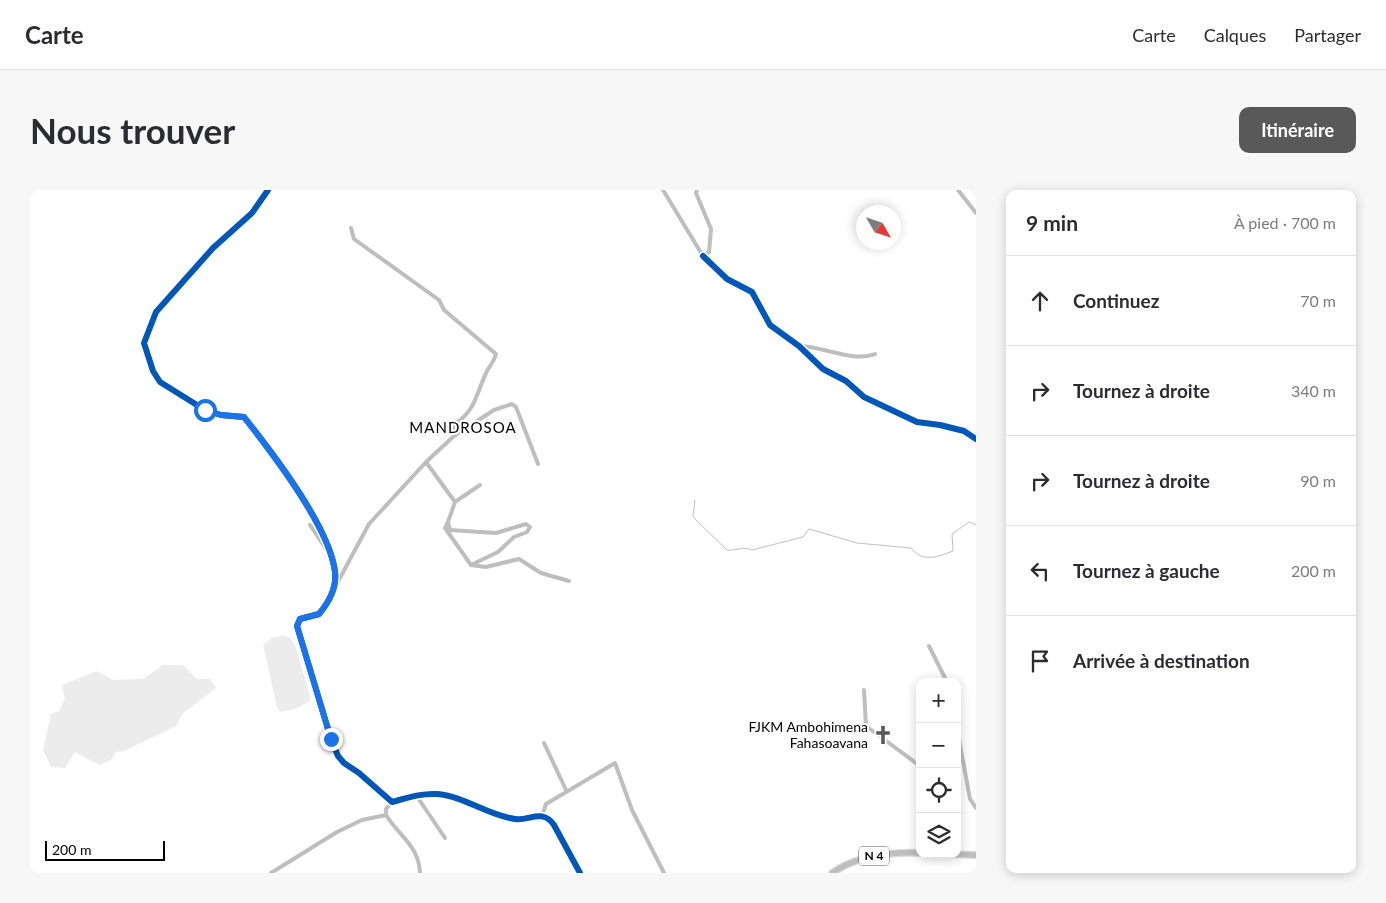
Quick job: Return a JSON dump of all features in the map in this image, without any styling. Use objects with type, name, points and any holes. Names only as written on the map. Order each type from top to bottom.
[{"type":"main road","name":"N 4","points":[[832,873],[860,860],[876,856],[897,852],[916,853]]},
{"type":"main road","points":[[961,854],[976,855]]},
{"type":"street","points":[[268,190],[252,212],[213,248],[156,312],[144,343],[160,382],[205,410],[221,415],[244,417],[268,447],[300,495],[324,536],[335,572],[333,594]]},
{"type":"street","points":[[663,190],[703,256],[727,278],[752,292],[770,325],[800,346],[823,369],[846,381],[864,397],[917,422],[940,424],[964,431],[976,439]]},
{"type":"street","points":[[697,190],[701,209],[711,229],[709,252],[703,256]]},
{"type":"street","points":[[958,190],[976,213]]},
{"type":"street","points":[[351,228],[354,239],[439,300],[444,310],[496,354],[471,411],[455,424],[454,436]]},
{"type":"street","points":[[800,346],[861,356],[875,354]]},
{"type":"street","points":[[392,802],[338,756],[298,632],[297,626],[300,619],[319,614],[333,594],[340,576],[369,524],[426,462],[454,436],[494,410],[512,404],[520,412],[538,464]]},
{"type":"street","points":[[426,462],[455,502]]},
{"type":"street","points":[[480,485],[455,502],[445,528],[471,565],[486,566],[519,559],[542,573],[569,581]]},
{"type":"street","points":[[448,522],[450,530],[476,533],[496,534],[526,524],[530,527],[527,532],[514,537],[498,552],[471,565]]},
{"type":"street","points":[[310,525],[329,553]]},
{"type":"street","points":[[929,646],[945,678]]},
{"type":"street","points":[[864,690],[866,726],[916,763]]},
{"type":"street","points":[[544,743],[566,790]]},
{"type":"street","points":[[961,750],[970,799],[976,808]]},
{"type":"street","points":[[542,816],[546,804],[566,790],[615,763],[632,810],[664,873]]},
{"type":"street","points":[[420,873],[414,848],[399,834],[386,815],[386,809],[392,802],[416,795],[440,794],[516,820],[542,816],[550,819],[580,873]]},
{"type":"street","points":[[416,795],[444,838]]},
{"type":"street","points":[[271,873],[337,832],[362,820],[386,815]]},
{"type":"shaded area","points":[[283,635],[290,638],[295,645],[310,701],[295,709],[280,712],[277,708],[263,645],[272,638]]},
{"type":"shaded area","points":[[163,665],[183,665],[197,679],[210,679],[216,688],[182,714],[176,726],[124,751],[116,752],[111,760],[99,765],[75,752],[65,768],[51,767],[43,750],[51,714],[59,711],[65,699],[62,685],[97,671],[113,680],[143,679]]},
{"type":"waterway","points":[[695,500],[693,516],[727,550],[746,548],[752,550],[803,537],[809,529],[857,543],[911,548],[920,556],[930,557],[953,551],[952,534],[969,522],[976,525]]},
{"type":"cycle path","points":[[268,190],[252,213],[213,248],[156,312],[144,343],[153,371],[160,382],[205,410],[221,415],[244,417],[284,470],[323,534],[331,554],[335,572],[335,584],[329,600],[319,614],[300,619],[297,626],[331,739],[338,756],[392,802],[420,795],[437,794],[457,798],[505,817],[515,819],[536,816],[545,817],[554,825],[580,873]]},
{"type":"cycle path","points":[[703,256],[727,279],[752,292],[770,325],[799,346],[823,369],[846,381],[864,397],[917,422],[964,431],[976,439]]},
{"type":"place","name":"FJKM Ambohimena Fahasoavana","points":[[883,735]]},
{"type":"district","name":"MANDROSOA","points":[[463,428]]},
{"type":"route","points":[[205,410],[221,415],[244,417],[268,447],[300,495],[324,536],[335,572],[333,594],[319,614],[300,619],[297,626],[331,739]]}]
